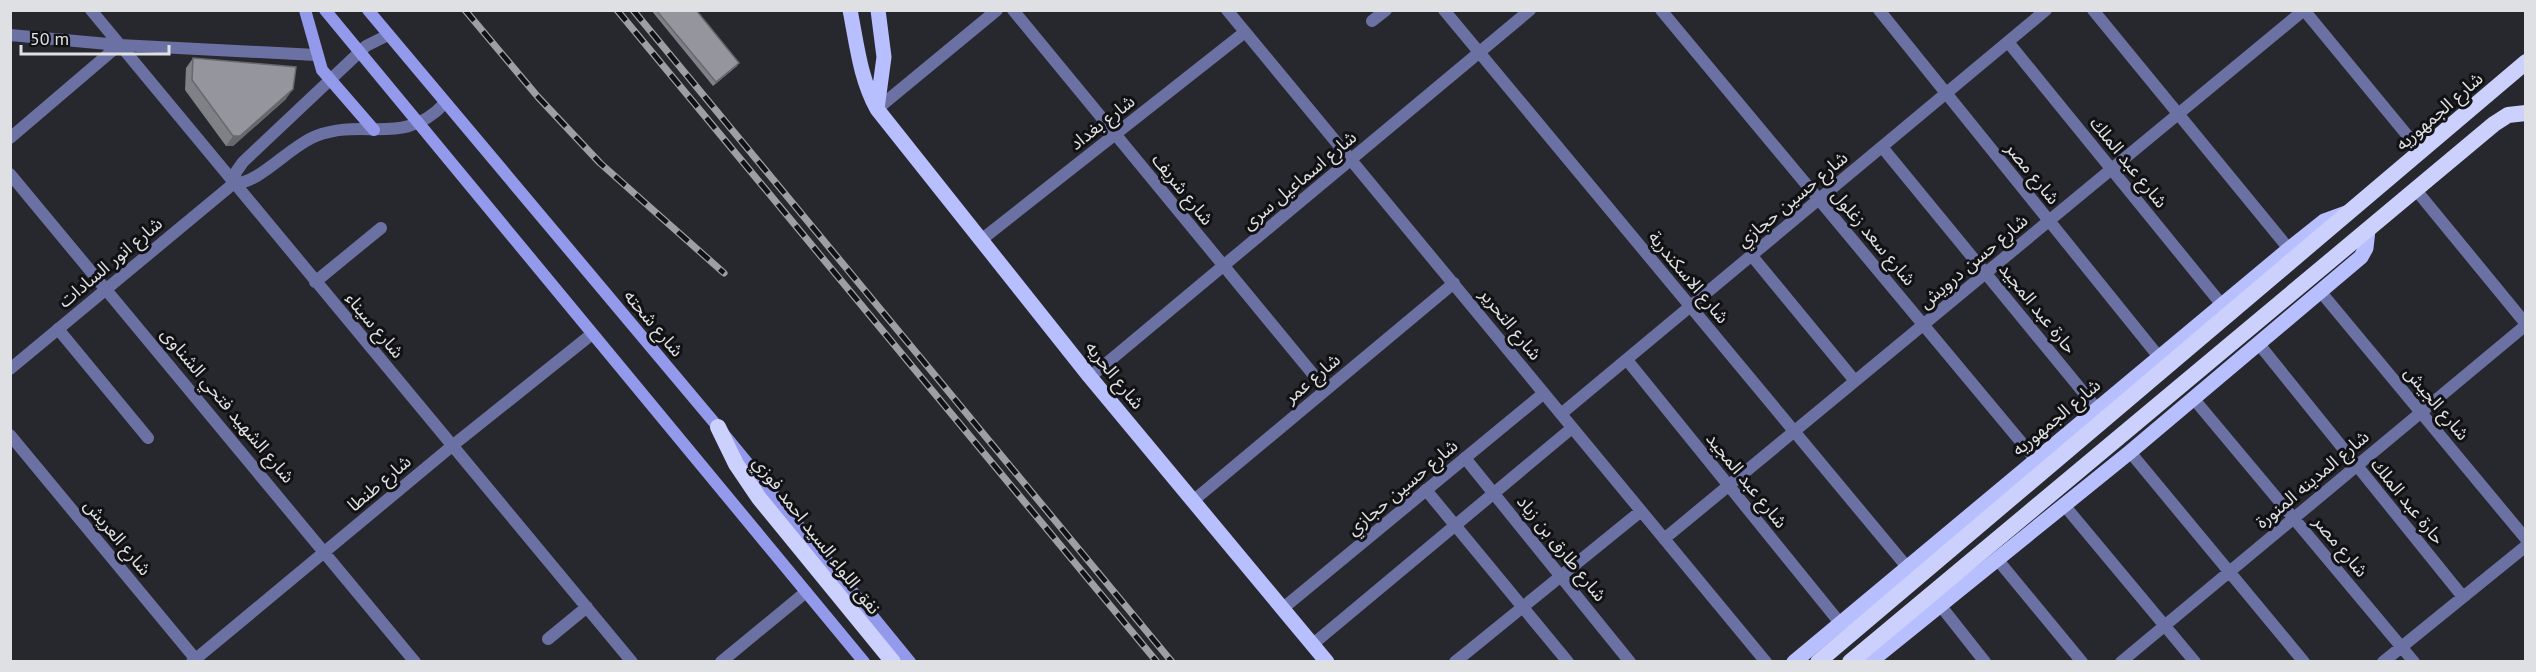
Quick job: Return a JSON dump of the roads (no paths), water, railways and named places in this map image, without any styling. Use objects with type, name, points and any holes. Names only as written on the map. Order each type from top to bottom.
[{"type":"highway","name":"شارع الجمهوريه","points":[[1818,662],[2526,62]]},
{"type":"highway","points":[[1850,662],[2501,119],[2508,115],[2526,113]]},
{"type":"highway","name":"نفق اللواء السيد احمد فوزي","points":[[718,427],[736,464],[759,498],[893,662]]},
{"type":"main road","points":[[305,10],[316,55],[330,81],[374,130]]},
{"type":"main road","points":[[325,10],[864,662]]},
{"type":"main road","name":"شارع شحته","points":[[368,10],[718,427],[910,662]]},
{"type":"main road","name":"شارع الحريه","points":[[850,10],[860,67],[867,90],[877,109],[1090,377],[1327,662]]},
{"type":"main road","points":[[877,109],[884,57],[878,10]]},
{"type":"main road","name":"شارع الجمهوريه","points":[[1794,662],[2289,249],[2324,221],[2349,212]]},
{"type":"main road","points":[[1872,661],[2130,452],[2361,256],[2366,248],[2368,230]]},
{"type":"street","name":"شارع سيناء","points":[[91,10],[233,184],[632,662]]},
{"type":"street","points":[[877,109],[997,10]]},
{"type":"street","name":"شارع شريف","points":[[1012,10],[1326,390]]},
{"type":"street","name":"شارع التحرير","points":[[1227,10],[1766,662]]},
{"type":"street","points":[[1372,21],[1386,10]]},
{"type":"street","name":"شارع الاسكندرية","points":[[1444,10],[1907,567]]},
{"type":"street","name":"شارع اسماعيل سرى","points":[[1090,377],[1530,10]]},
{"type":"street","name":"شارع سعد زغلول","points":[[1661,10],[2036,460]]},
{"type":"street","name":"شارع مصر","points":[[1879,10],[2159,357]]},
{"type":"street","name":"شارع حسين حجازي","points":[[1561,414],[2046,10]]},
{"type":"street","points":[[2093,10],[2289,249]]},
{"type":"street","points":[[2304,10],[2421,152]]},
{"type":"street","name":"شارع حسن درويش","points":[[1664,539],[2304,10]]},
{"type":"street","name":"شارع بغداد","points":[[981,240],[1245,32]]},
{"type":"street","points":[[10,35],[119,45],[316,55]]},
{"type":"street","name":"شارع انور السادات","points":[[233,184],[236,172],[243,162],[359,52],[373,41],[388,35]]},
{"type":"street","name":"شارع عبد الملك","points":[[2008,42],[2222,305]]},
{"type":"street","points":[[10,138],[119,45]]},
{"type":"street","name":"شارع انور السادات","points":[[10,369],[233,184],[250,180],[290,150],[316,136],[344,129],[398,130],[420,123],[445,103]]},
{"type":"street","name":"حارة عبد المجيد","points":[[1882,147],[2097,409]]},
{"type":"street","name":"شارع الشهيد فتحي الشناوى","points":[[10,174],[326,551],[415,661]]},
{"type":"street","points":[[2416,190],[2526,324]]},
{"type":"street","points":[[315,282],[381,228]]},
{"type":"street","points":[[1752,256],[1855,381]]},
{"type":"street","name":"شارع عمر","points":[[1194,500],[1454,283]]},
{"type":"street","name":"شارع الجيش","points":[[2320,291],[2526,539]]},
{"type":"street","name":"شارع المدينه المنورة","points":[[2121,662],[2526,324]]},
{"type":"street","points":[[58,329],[148,438]]},
{"type":"street","name":"شارع طنطا","points":[[195,660],[452,446],[592,334]]},
{"type":"street","name":"حارة عبد الملك","points":[[2258,343],[2463,597]]},
{"type":"street","name":"شارع عبد المجيد","points":[[1627,360],[1840,623]]},
{"type":"street","name":"شارع حسين حجازي","points":[[1282,609],[1544,393]]},
{"type":"street","name":"شارع مصر","points":[[2193,398],[2414,662]]},
{"type":"street","points":[[1313,644],[1572,428]]},
{"type":"street","name":"شارع العريش","points":[[10,435],[195,660]]},
{"type":"street","points":[[2130,452],[2304,662]]},
{"type":"street","name":"شارع طارق بن زياد","points":[[1465,458],[1629,662]]},
{"type":"street","points":[[1426,490],[1568,662]]},
{"type":"street","points":[[2064,505],[2195,662]]},
{"type":"street","points":[[1455,662],[1641,511]]},
{"type":"street","points":[[2383,662],[2526,546]]},
{"type":"street","points":[[1996,559],[2082,662]]},
{"type":"street","points":[[721,662],[806,592]]},
{"type":"street","points":[[1940,605],[1985,662]]},
{"type":"street","points":[[549,639],[587,607]]},
{"type":"railway","points":[[465,10],[538,97],[600,163],[724,273]]},
{"type":"railway","points":[[617,10],[1157,662]]},
{"type":"railway","points":[[633,10],[1172,662]]}]
